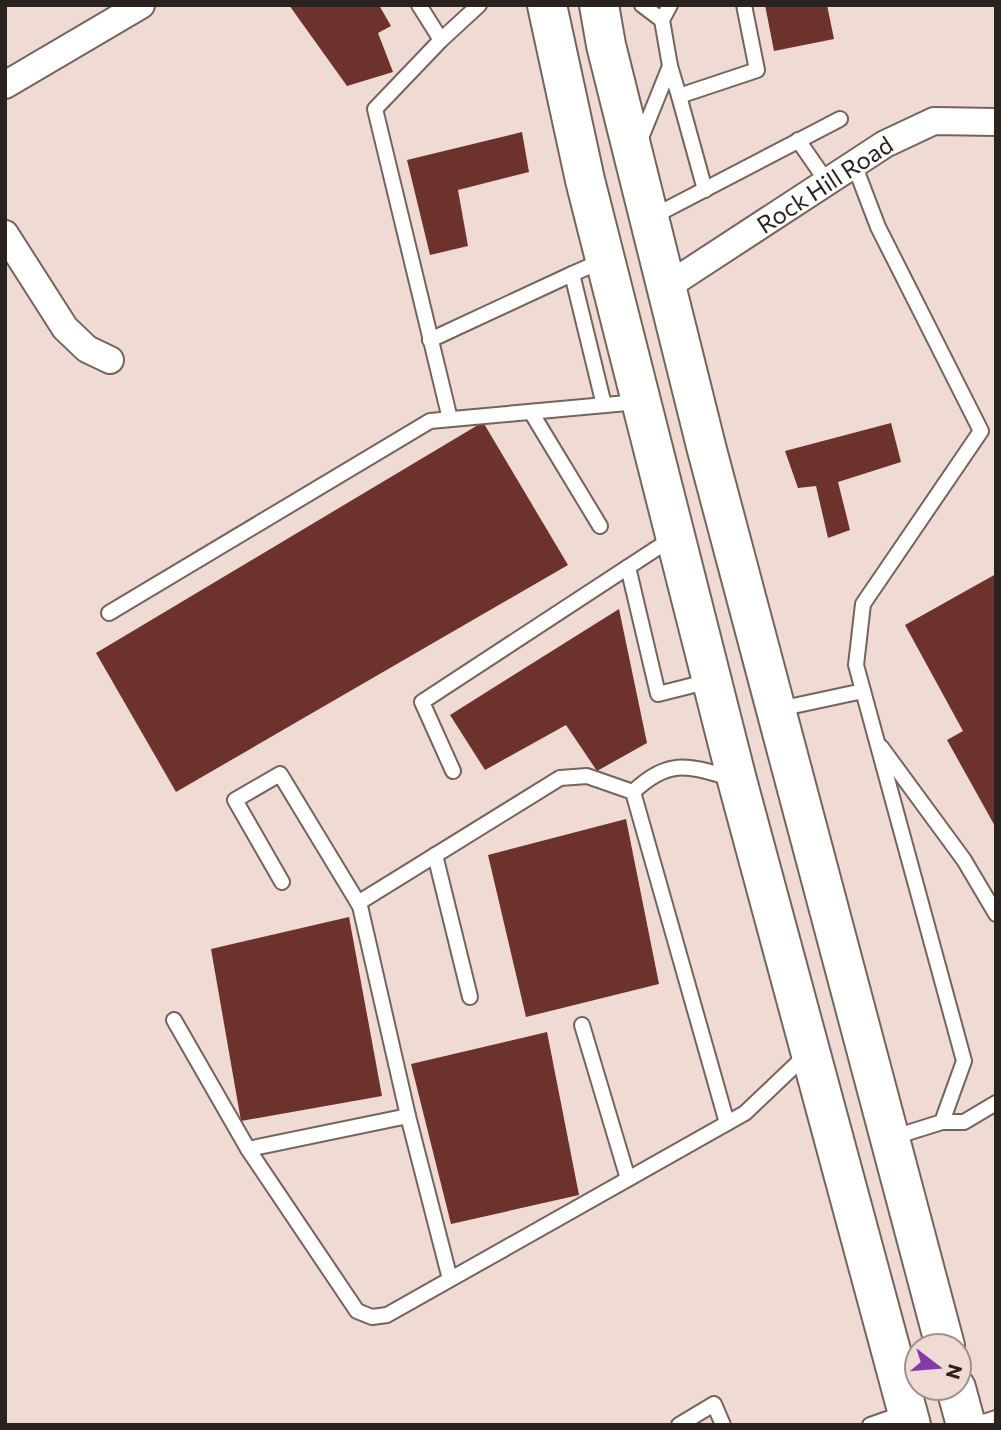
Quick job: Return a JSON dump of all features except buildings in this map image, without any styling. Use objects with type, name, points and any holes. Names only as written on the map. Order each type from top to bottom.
[{"type":"highway","points":[[547,5],[585,180],[589,267],[642,402],[737,780],[910,1418]]},
{"type":"highway","points":[[599,5],[606,45],[666,287],[941,1332]]},
{"type":"highway","points":[[960,1402],[966,1425]]},
{"type":"street","points":[[5,85],[141,5]]},
{"type":"street","name":"Rock Hill Road","points":[[666,287],[885,144],[934,121],[996,122]]},
{"type":"street","points":[[5,234],[65,328],[87,349],[110,360]]},
{"type":"lane","points":[[419,5],[441,40]]},
{"type":"lane","points":[[450,419],[375,109],[441,40],[479,5]]},
{"type":"lane","points":[[642,5],[662,20]]},
{"type":"lane","points":[[670,5],[662,20],[670,66],[705,190]]},
{"type":"lane","points":[[679,96],[757,70],[744,5]]},
{"type":"lane","points":[[633,158],[670,66]]},
{"type":"lane","points":[[649,218],[840,119]]},
{"type":"lane","points":[[798,140],[827,182]]},
{"type":"lane","points":[[854,164],[878,227],[981,431],[863,604],[856,665],[964,1061],[942,1122]]},
{"type":"lane","points":[[430,340],[589,267],[604,405]]},
{"type":"lane","points":[[109,613],[430,421],[642,402]]},
{"type":"lane","points":[[531,412],[600,526]]},
{"type":"lane","points":[[453,771],[422,702],[676,536]]},
{"type":"lane","points":[[628,567],[658,694],[712,680]]},
{"type":"lane","points":[[776,709],[863,691]]},
{"type":"lane","points":[[876,740],[964,860],[996,914]]},
{"type":"lane","points":[[633,792],[651,775],[676,767],[692,767],[737,780]]},
{"type":"lane","points":[[282,882],[235,800],[279,775],[358,903],[450,1279]]},
{"type":"lane","points":[[358,903],[560,778],[587,776],[633,792]]},
{"type":"lane","points":[[633,792],[727,1123]]},
{"type":"lane","points":[[435,855],[470,998]]},
{"type":"lane","points":[[174,1020],[248,1149],[357,1311],[372,1317],[387,1315],[745,1113],[811,1050]]},
{"type":"lane","points":[[582,1025],[628,1179]]},
{"type":"lane","points":[[890,1139],[942,1122],[964,1122],[996,1104]]},
{"type":"lane","points":[[248,1149],[408,1116]]},
{"type":"lane","points":[[680,1425],[714,1404],[723,1425]]},
{"type":"lane","points":[[870,1425],[910,1418]]},
{"type":"lane","points":[[975,1425],[996,1418]]}]
